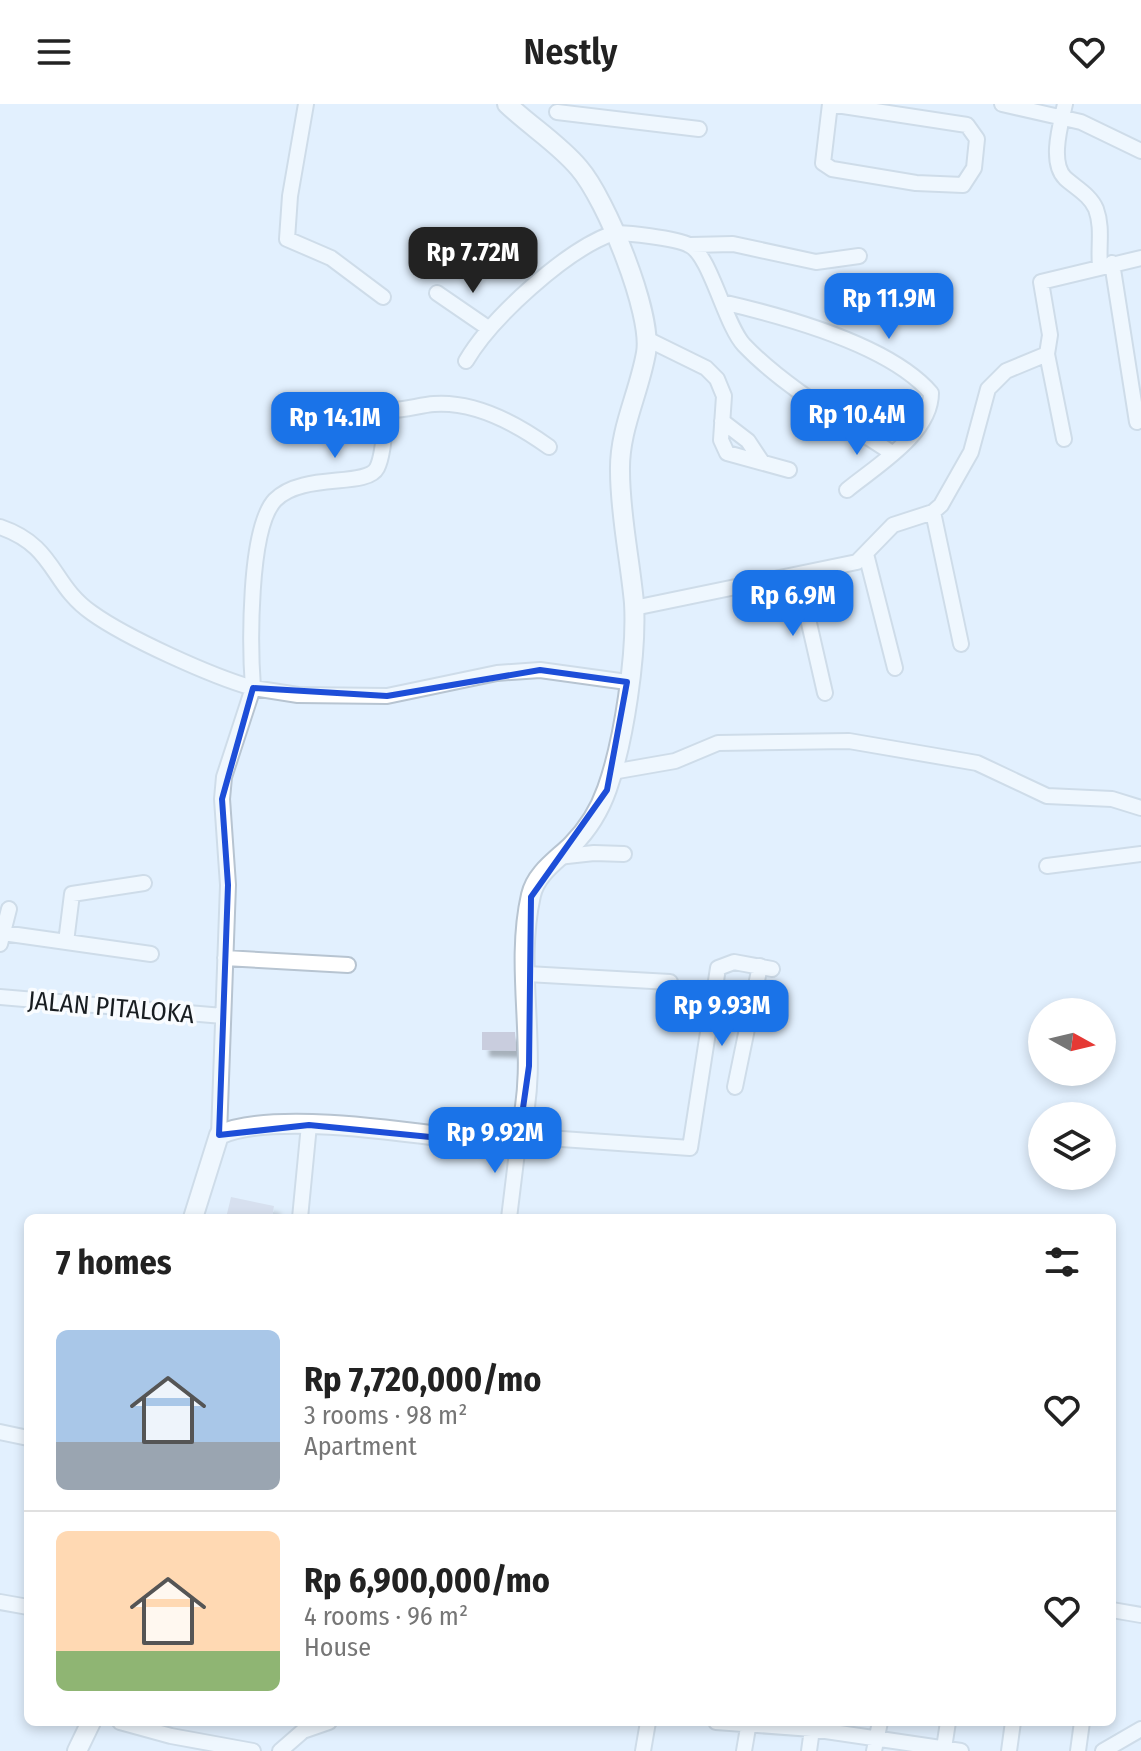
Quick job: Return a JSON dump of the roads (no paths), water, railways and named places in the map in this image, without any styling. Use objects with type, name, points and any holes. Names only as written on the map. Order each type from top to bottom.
[{"type":"street","points":[[306,104],[290,196],[287,239],[331,258],[383,297]]},
{"type":"street","points":[[507,104],[586,177],[614,233],[644,313],[647,339],[621,448],[620,471],[634,608],[627,682],[612,772],[596,814],[574,843],[534,884],[531,897],[527,974],[529,1066],[509,1214]]},
{"type":"street","points":[[830,104],[967,125],[977,139],[971,174],[963,185],[932,184],[832,169],[823,163],[822,154],[830,104]]},
{"type":"street","points":[[1002,104],[1063,110],[1141,151]]},
{"type":"street","points":[[546,140],[558,108],[699,129]]},
{"type":"street","points":[[1063,110],[1058,149],[1063,176],[1080,188],[1095,206],[1137,422]]},
{"type":"street","points":[[466,361],[488,328],[575,256],[614,233],[691,245],[733,244],[816,262],[859,256]]},
{"type":"street","points":[[691,245],[743,344],[812,400],[892,453]]},
{"type":"street","points":[[1064,439],[1047,354],[1050,335],[1041,282],[1104,261],[1141,258]]},
{"type":"street","points":[[437,293],[488,328]]},
{"type":"street","points":[[722,302],[810,325],[860,347],[923,384],[931,393],[927,414],[892,453],[847,490]]},
{"type":"street","points":[[647,339],[706,368],[717,379],[724,396],[721,440],[727,453],[789,470]]},
{"type":"street","points":[[634,608],[857,562],[893,525],[933,512],[941,505],[971,452],[991,385],[1006,371],[1047,354]]},
{"type":"street","points":[[194,1214],[219,1135],[228,885],[222,799],[224,777],[253,688],[249,639],[253,595],[266,520],[273,502],[300,484],[367,478],[377,469],[386,413],[391,410],[438,404],[469,408],[508,421],[549,447]]},
{"type":"street","points":[[722,421],[748,441],[762,462]]},
{"type":"street","points":[[933,512],[961,644]]},
{"type":"street","points":[[0,527],[31,540],[70,593],[90,613],[227,681],[253,688],[298,695],[387,696],[497,673],[540,670],[627,682]]},
{"type":"street","points":[[866,554],[895,668]]},
{"type":"street","points":[[798,575],[825,693]]},
{"type":"street","points":[[612,772],[675,761],[718,743],[849,741],[977,763],[1047,796],[1112,799],[1141,808]]},
{"type":"street","points":[[558,857],[624,854]]},
{"type":"street","points":[[1047,866],[1141,854]]},
{"type":"street","points":[[66,942],[72,894],[144,883]]},
{"type":"street","points":[[9,909],[2,938],[66,942],[151,954]]},
{"type":"street","points":[[225,958],[348,965]]},
{"type":"street","points":[[219,1135],[250,1125],[309,1125],[491,1143],[508,1143],[519,1136],[690,1148],[718,968],[734,962],[766,968],[735,1087]]},
{"type":"street","points":[[527,974],[670,982]]},
{"type":"street","name":"JALAN PITALOKA","points":[[0,997],[223,1016]]},
{"type":"street","points":[[300,1214],[309,1125]]},
{"type":"street","points":[[0,1432],[24,1437]]},
{"type":"street","points":[[0,1602],[24,1606]]},
{"type":"street","points":[[1116,1611],[1141,1615]]},
{"type":"street","points":[[77,1751],[89,1726]]},
{"type":"street","points":[[135,1726],[253,1751]]},
{"type":"street","points":[[280,1751],[303,1731],[317,1726]]},
{"type":"street","points":[[643,1751],[647,1726]]},
{"type":"street","points":[[744,1751],[748,1726]]},
{"type":"street","points":[[809,1751],[813,1726],[874,1745],[961,1751]]},
{"type":"street","points":[[944,1748],[947,1726]]},
{"type":"street","points":[[1009,1751],[1012,1726]]},
{"type":"street","points":[[1078,1751],[1081,1726]]},
{"type":"street","points":[[1103,1751],[1141,1729]]}]
